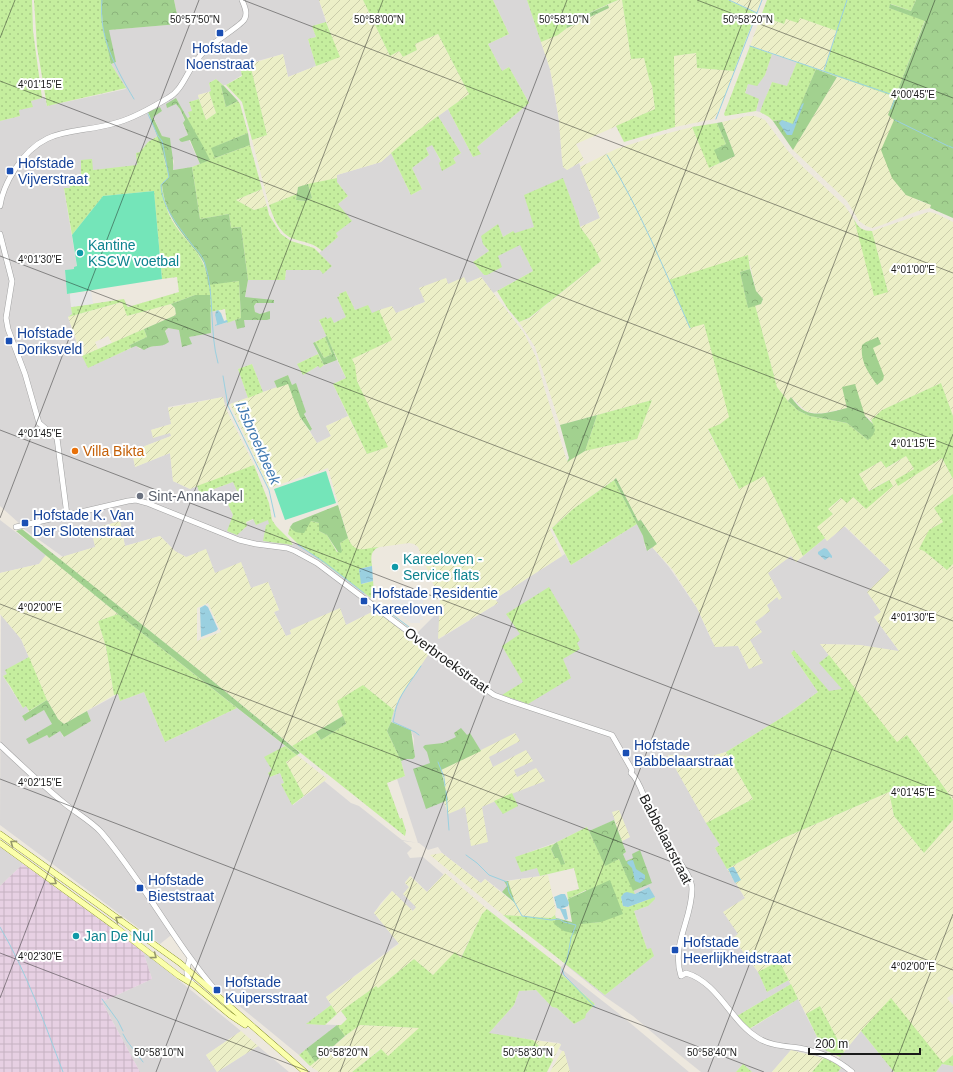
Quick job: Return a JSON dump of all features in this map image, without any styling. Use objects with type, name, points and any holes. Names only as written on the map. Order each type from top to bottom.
[{"type":"main road","points":[[0,834],[186,968],[304,1072]]},
{"type":"main road","points":[[0,843],[135,941],[179,976],[194,985],[230,1015],[261,1034]]},
{"type":"street","points":[[0,206],[4,190],[16,167],[29,152],[42,142],[51,137],[71,131],[119,122],[170,97],[178,89],[192,66],[202,54],[244,21],[246,10],[242,0]]},
{"type":"street","points":[[0,234],[12,281],[6,318],[8,329],[25,374],[39,423],[57,438],[67,515]]},
{"type":"street","name":"Overbroekstraat","points":[[16,528],[136,500],[239,540],[287,548],[300,553],[317,563],[463,673],[494,694],[510,701],[612,735]]},
{"type":"street","name":"Babbelaarstraat","points":[[612,735],[632,770],[631,774],[642,790],[664,839],[686,873],[692,887],[678,952],[681,976],[686,973],[702,980],[712,989],[742,1026],[766,1042],[774,1045],[800,1048],[830,1057],[839,1061],[852,1072]]},
{"type":"street","points":[[0,745],[50,791],[96,826],[129,868],[202,976],[224,1002]]},
{"type":"street","points":[[190,958],[186,968],[187,977],[194,985]]},
{"type":"shaded area","points":[[174,0],[319,0],[326,22],[312,26],[316,37],[308,39],[316,66],[288,77],[283,54],[240,66],[242,75],[226,85],[223,85],[216,79],[209,83],[211,91],[198,95],[199,99],[189,102],[192,111],[190,117],[187,118],[176,98],[176,104],[185,121],[183,124],[188,135],[179,139],[180,141],[189,140],[200,164],[173,170],[174,161],[171,155],[170,139],[162,136],[153,116],[162,111],[160,107],[148,113],[158,136],[148,142],[140,152],[138,165],[93,171],[81,160],[81,182],[69,182],[70,188],[64,189],[77,267],[75,269],[65,270],[67,294],[70,294],[72,314],[68,317],[79,350],[88,367],[136,346],[140,349],[155,346],[168,328],[179,330],[182,347],[189,337],[211,333],[210,312],[216,311],[215,315],[217,324],[215,326],[235,320],[237,329],[243,320],[267,320],[266,311],[261,315],[255,312],[254,306],[256,303],[274,303],[245,298],[248,280],[285,280],[286,270],[320,270],[331,266],[319,253],[338,237],[335,233],[338,204],[348,196],[337,182],[337,175],[381,162],[391,153],[411,195],[422,189],[412,168],[429,155],[426,148],[432,144],[441,162],[456,163],[453,158],[461,153],[438,116],[448,109],[473,157],[480,153],[477,147],[529,103],[509,67],[502,71],[488,44],[509,34],[493,0],[527,0],[550,69],[559,121],[562,159],[567,170],[579,163],[600,218],[580,227],[563,179],[534,227],[514,234],[513,231],[503,237],[498,225],[483,244],[489,251],[473,262],[484,275],[497,256],[520,244],[533,271],[497,291],[493,293],[481,277],[467,283],[448,284],[446,278],[425,302],[396,313],[372,313],[355,310],[346,291],[338,297],[347,317],[334,323],[327,320],[326,317],[319,321],[327,336],[313,343],[318,354],[297,364],[308,371],[337,360],[346,378],[333,384],[348,416],[326,426],[331,436],[317,444],[310,431],[312,429],[304,413],[295,384],[292,385],[288,375],[274,381],[277,388],[263,392],[252,364],[238,369],[248,398],[225,406],[223,397],[168,407],[172,424],[151,430],[171,432],[171,436],[132,451],[135,467],[170,453],[173,481],[190,489],[197,486],[200,494],[233,482],[238,493],[231,503],[228,504],[233,515],[237,535],[247,526],[246,523],[254,519],[256,525],[268,519],[293,545],[297,543],[299,544],[371,598],[367,604],[376,610],[346,625],[340,609],[290,631],[292,634],[286,636],[274,612],[279,610],[268,582],[251,588],[215,573],[175,551],[160,536],[125,546],[120,522],[95,547],[63,557],[24,529],[22,524],[20,524],[0,506],[0,121],[20,116],[18,110],[32,107],[31,101],[45,97],[47,106],[126,89],[111,64],[116,62],[108,30],[179,24]]},
{"type":"shaded area","points":[[772,54],[797,62],[787,87],[772,82],[760,112],[756,111],[758,104],[745,94],[748,84],[765,75]]},
{"type":"shaded area","points":[[91,291],[93,304],[71,307],[70,294]]},
{"type":"shaded area","points":[[0,520],[46,555],[39,564],[0,573]]},
{"type":"shaded area","points":[[637,524],[643,536],[645,547],[648,551],[652,547],[669,567],[697,608],[713,643],[738,646],[749,669],[750,640],[755,622],[767,605],[777,597],[767,573],[791,556],[796,562],[825,538],[827,541],[844,526],[890,570],[881,612],[874,617],[900,652],[860,645],[821,644],[829,655],[820,663],[843,689],[829,692],[794,650],[791,653],[818,692],[786,715],[726,752],[709,757],[668,755],[720,845],[715,848],[745,898],[738,934],[733,938],[758,972],[767,992],[789,980],[791,984],[737,1016],[750,1029],[798,999],[823,1049],[828,1051],[824,1058],[791,1050],[772,1072],[752,1072],[743,1064],[736,1072],[701,1072],[633,1016],[604,996],[566,965],[563,970],[689,1072],[570,1072],[564,1052],[559,1049],[561,1045],[559,1043],[488,1034],[514,1005],[519,991],[536,990],[552,1007],[557,1008],[574,1024],[586,1014],[595,1004],[560,973],[561,967],[565,963],[605,995],[653,956],[647,949],[634,911],[648,906],[649,887],[635,894],[633,891],[652,882],[633,858],[626,861],[623,854],[626,852],[622,841],[630,837],[615,820],[589,831],[587,827],[557,842],[516,857],[538,868],[540,876],[505,881],[507,886],[502,892],[485,879],[481,883],[442,853],[438,847],[428,850],[418,843],[397,779],[405,776],[401,761],[413,759],[414,739],[411,730],[391,722],[399,698],[433,647],[416,634],[441,609],[439,639],[498,603],[495,599],[565,554],[571,565]]},
{"type":"shaded area","points":[[417,587],[423,593],[423,620],[420,620],[420,623],[411,623],[392,608],[391,590]]},
{"type":"shaded area","points":[[1,614],[21,639],[29,657],[6,670],[7,674],[3,676],[23,708],[26,706],[29,711],[22,716],[25,720],[44,710],[53,724],[27,739],[47,735],[49,738],[60,730],[63,737],[91,721],[87,711],[118,694],[120,701],[144,692],[165,742],[237,708],[285,746],[265,757],[272,770],[270,777],[280,773],[284,783],[281,784],[293,805],[324,781],[351,803],[359,806],[402,840],[416,843],[403,841],[412,848],[407,853],[410,858],[423,857],[444,875],[427,892],[411,876],[405,882],[409,887],[417,907],[412,911],[392,891],[381,903],[374,913],[399,943],[326,997],[331,1005],[307,1024],[337,1025],[299,1055],[210,982],[175,932],[160,944],[0,825]]},
{"type":"shaded area","points":[[0,847],[23,864],[0,886]]},
{"type":"shaded area","points":[[23,864],[143,951],[152,979],[102,1002],[140,1072],[0,1072],[0,886]]},
{"type":"shaded area","points":[[143,951],[241,1031],[206,1055],[217,1072],[140,1072],[102,1002],[152,979]]},
{"type":"shaded area","points":[[861,1031],[894,1072],[838,1072],[841,1068],[835,1063]]},
{"type":"shaded area","points":[[258,1046],[289,1072],[217,1072]]},
{"type":"shaded area","points":[[942,1064],[953,1066],[953,1072],[936,1072]]},
{"type":"green space","points":[[0,0],[32,0],[33,31],[42,98],[31,101],[33,107],[19,110],[20,116],[0,121]]},
{"type":"green space","points":[[34,0],[101,0],[103,28],[111,64],[126,88],[47,106],[37,47]]},
{"type":"green space","points":[[101,0],[174,0],[179,24],[109,30],[116,62],[111,64],[103,28]]},
{"type":"green space","points":[[319,0],[363,0],[390,56],[399,51],[403,57],[417,50],[415,44],[438,34],[469,94],[416,132],[381,162],[337,175],[337,178],[298,187],[297,194],[269,205],[252,140],[267,135],[250,64],[283,54],[288,77],[339,57]]},
{"type":"green space","points":[[363,0],[493,0],[509,34],[488,44],[502,71],[509,67],[529,103],[477,147],[481,154],[473,157],[448,109],[469,94],[438,34],[415,44],[417,50],[403,57],[399,51],[390,56]]},
{"type":"green space","points":[[527,0],[618,0],[566,23],[567,28],[558,35],[541,42]]},
{"type":"green space","points":[[618,0],[622,0],[631,59],[644,58],[652,86],[655,109],[576,144],[584,160],[567,170],[563,167],[559,121],[550,69],[541,42],[609,8],[608,5]]},
{"type":"green space","points":[[622,0],[728,0],[756,13],[734,71],[697,68],[696,53],[674,56],[675,127],[624,142],[616,126],[655,109],[652,86],[644,58],[631,59]]},
{"type":"green space","points":[[728,0],[761,0],[756,13]]},
{"type":"green space","points":[[767,0],[916,0],[911,11],[891,4],[889,8],[925,20],[895,97],[824,72],[837,31],[800,18],[798,23],[786,19],[784,24],[761,16]]},
{"type":"green space","points":[[916,0],[953,0],[953,218],[930,208],[931,205],[906,195],[892,178],[881,150],[894,120],[888,115],[889,112],[925,21],[889,8],[890,4],[911,11]]},
{"type":"green space","points":[[608,5],[609,8],[567,28],[566,23]]},
{"type":"green space","points":[[761,16],[784,24],[785,19],[800,18],[837,31],[824,72],[750,46]]},
{"type":"green space","points":[[326,22],[340,57],[316,66],[308,39],[316,37],[312,26]]},
{"type":"green space","points":[[750,46],[772,54],[765,75],[757,86],[748,84],[745,93],[759,99],[756,111],[725,116],[724,114]]},
{"type":"green space","points":[[696,53],[697,68],[734,71],[722,104],[714,119],[675,127],[674,56]]},
{"type":"green space","points":[[797,62],[816,69],[792,126],[777,120],[773,121],[760,112],[772,82],[787,86]]},
{"type":"green space","points":[[250,64],[267,135],[252,140],[242,102],[226,85],[242,76],[240,66]]},
{"type":"green space","points":[[816,69],[837,77],[793,150],[773,121],[782,120],[792,125]]},
{"type":"green space","points":[[837,77],[895,97],[889,112],[895,120],[917,200],[931,205],[930,208],[872,228],[866,226],[859,221],[847,201],[793,150]]},
{"type":"green space","points":[[216,79],[223,85],[221,86],[226,107],[238,101],[240,104],[248,133],[212,148],[215,158],[250,145],[262,189],[236,200],[254,210],[267,206],[269,215],[281,234],[291,241],[314,248],[332,266],[323,274],[320,270],[286,270],[285,280],[248,280],[241,227],[231,228],[229,214],[200,219],[192,167],[209,160],[187,118],[190,117],[188,112],[192,111],[189,102],[199,99],[206,120],[216,113],[209,92],[211,91],[209,83]]},
{"type":"green space","points":[[223,85],[238,101],[226,107],[221,86]]},
{"type":"green space","points":[[209,92],[216,113],[206,120],[198,95]]},
{"type":"green space","points":[[176,98],[210,160],[200,164],[190,140],[180,141],[179,139],[188,135],[183,123],[185,120],[176,104],[167,108],[166,104]]},
{"type":"green space","points":[[160,107],[162,111],[153,117],[162,136],[170,138],[173,170],[192,167],[200,219],[229,214],[231,228],[241,227],[248,280],[245,297],[274,300],[274,303],[256,303],[254,306],[255,312],[260,314],[270,311],[270,319],[244,320],[245,327],[237,329],[235,320],[241,318],[239,281],[208,285],[204,263],[170,214],[165,200],[162,183],[169,177],[160,144],[148,112]]},
{"type":"green space","points":[[438,116],[461,153],[453,158],[456,163],[442,171],[439,163],[441,161],[432,145],[426,148],[429,155],[412,168],[422,189],[411,195],[391,153]]},
{"type":"green space","points":[[747,116],[755,116],[765,120],[788,151],[844,205],[852,216],[888,292],[872,231],[930,212],[953,222],[953,416],[941,383],[882,410],[871,420],[866,416],[847,408],[824,413],[814,413],[806,411],[791,397],[788,401],[777,387],[755,305],[761,304],[763,299],[756,291],[748,256],[704,324],[730,417],[708,430],[738,488],[764,476],[803,556],[796,562],[791,556],[768,573],[782,598],[779,600],[777,597],[767,605],[770,611],[755,622],[762,632],[750,640],[763,663],[749,669],[738,646],[715,647],[697,608],[672,569],[652,547],[657,544],[641,520],[638,522],[616,478],[573,509],[550,529],[562,556],[495,599],[498,603],[438,639],[440,600],[418,547],[409,543],[359,550],[355,549],[348,538],[328,468],[269,488],[230,404],[288,383],[300,417],[317,443],[331,436],[326,426],[348,416],[367,454],[387,447],[357,381],[352,359],[391,340],[379,310],[392,306],[396,313],[425,302],[419,288],[446,278],[448,284],[464,277],[467,283],[481,277],[524,333],[536,357],[567,461],[585,451],[637,439],[652,400],[560,425],[535,347],[519,322],[529,319],[601,261],[592,243],[580,227],[600,218],[580,167],[616,149],[692,127],[710,168],[735,156],[722,122]]},
{"type":"green space","points":[[722,122],[735,156],[720,163],[714,150],[726,144],[717,123]]},
{"type":"green space","points":[[717,123],[726,144],[715,150],[720,163],[709,168],[692,127]]},
{"type":"green space","points":[[248,133],[250,145],[215,158],[211,148]]},
{"type":"green space","points":[[158,136],[169,177],[162,183],[168,213],[203,263],[208,284],[239,281],[241,318],[227,323],[225,309],[210,312],[209,295],[195,295],[171,304],[127,316],[122,302],[68,317],[72,314],[71,307],[124,299],[128,307],[179,292],[177,277],[162,279],[154,191],[103,196],[72,235],[64,188],[70,188],[69,181],[81,182],[81,160],[92,159],[93,170],[137,165],[136,153],[140,152],[148,142]]},
{"type":"green space","points":[[337,178],[337,182],[348,196],[338,204],[352,221],[336,233],[338,237],[322,251],[313,245],[286,235],[278,226],[269,205],[297,194],[296,200],[306,201],[312,198],[308,184]]},
{"type":"green space","points":[[563,178],[580,227],[592,243],[601,261],[529,318],[519,322],[508,309],[497,291],[533,271],[520,245],[498,256],[502,267],[487,275],[484,275],[473,262],[489,251],[483,244],[481,236],[498,224],[503,237],[513,231],[515,233],[534,227],[524,195]]},
{"type":"green space","points":[[308,184],[312,198],[306,201],[296,200],[298,187]]},
{"type":"green space","points":[[262,189],[267,206],[254,210],[236,200]]},
{"type":"green space","points":[[154,191],[162,279],[67,294],[65,270],[74,269],[74,267],[77,266],[72,235],[103,196]]},
{"type":"green space","points":[[854,219],[857,225],[861,228],[872,231],[888,292],[874,296]]},
{"type":"green space","points":[[748,255],[750,269],[740,272],[748,307],[755,305],[777,387],[788,401],[799,411],[810,416],[847,423],[868,440],[873,424],[871,420],[882,410],[941,383],[953,416],[953,479],[942,458],[898,486],[895,480],[914,469],[906,456],[886,468],[881,461],[859,474],[869,491],[889,480],[893,486],[866,509],[853,497],[847,503],[841,498],[828,509],[833,514],[817,527],[825,538],[803,556],[764,476],[739,489],[708,429],[720,424],[729,417],[704,324],[690,328],[669,280]]},
{"type":"green space","points":[[750,269],[756,291],[763,299],[761,304],[748,308],[740,272]]},
{"type":"green space","points":[[346,291],[355,310],[368,305],[372,313],[379,310],[392,340],[352,359],[355,365],[357,381],[388,447],[367,454],[333,384],[346,378],[319,320],[326,317],[327,319],[331,317],[334,323],[346,317],[337,297],[340,296],[339,294]]},
{"type":"green space","points":[[195,295],[210,295],[211,333],[189,337],[192,344],[182,347],[179,330],[168,328],[165,331],[169,342],[166,344],[144,350],[136,346],[131,348],[130,345],[147,337],[144,329],[176,315],[175,308],[171,304]]},
{"type":"green space","points":[[123,302],[127,316],[171,304],[175,308],[176,315],[112,343],[108,336],[95,342],[98,349],[82,356],[68,317]]},
{"type":"green space","points":[[144,329],[147,337],[130,345],[131,348],[88,368],[82,356]]},
{"type":"green space","points":[[327,336],[337,360],[324,365],[313,343],[315,342],[324,358],[332,354],[325,337]]},
{"type":"green space","points":[[325,337],[332,354],[324,358],[315,342]]},
{"type":"green space","points":[[878,337],[881,344],[873,348],[884,376],[883,380],[877,385],[863,361],[862,345]]},
{"type":"green space","points":[[318,354],[324,365],[320,368],[318,366],[303,375],[297,364]]},
{"type":"green space","points":[[252,364],[263,392],[248,398],[238,369]]},
{"type":"green space","points":[[288,375],[292,385],[296,383],[306,412],[304,414],[312,429],[310,431],[300,417],[288,384],[277,388],[274,381]]},
{"type":"green space","points":[[855,384],[865,416],[873,424],[875,430],[873,435],[868,440],[847,423],[810,416],[799,411],[788,401],[791,397],[797,405],[810,413],[826,413],[847,408],[842,387]]},
{"type":"green space","points":[[223,397],[226,409],[254,465],[190,489],[173,481],[170,453],[135,467],[132,451],[171,436],[170,433],[153,438],[151,430],[171,424],[168,408]]},
{"type":"green space","points":[[652,400],[637,439],[585,451],[597,415]]},
{"type":"green space","points":[[597,415],[585,451],[567,462],[569,458],[560,425]]},
{"type":"green space","points":[[906,456],[914,469],[895,480],[942,458],[953,479],[953,494],[934,508],[943,522],[929,530],[924,551],[947,570],[953,564],[953,800],[907,735],[897,743],[820,644],[860,645],[899,651],[874,617],[881,612],[867,592],[890,570],[845,526],[827,541],[816,527],[833,514],[828,509],[842,498],[853,497],[866,509],[888,480],[868,491],[859,474],[881,461],[887,468]]},
{"type":"green space","points":[[254,465],[269,503],[272,520],[293,545],[263,541],[266,525],[269,524],[268,520],[256,525],[253,519],[246,522],[247,526],[237,535],[227,531],[233,515],[228,504],[231,502],[229,496],[238,493],[233,482],[200,494],[197,486]]},
{"type":"green space","points":[[326,471],[336,503],[285,520],[274,489]]},
{"type":"green space","points":[[616,478],[638,521],[641,520],[657,544],[647,551],[643,536],[614,480]]},
{"type":"green space","points":[[614,480],[637,524],[571,565],[552,528],[573,509]]},
{"type":"green space","points":[[953,494],[953,564],[947,570],[924,551],[919,549],[929,530],[943,522],[934,508]]},
{"type":"green space","points":[[338,505],[348,538],[340,543],[341,553],[338,552],[327,535],[319,531],[319,523],[311,521],[304,533],[296,532],[290,527],[293,523]]},
{"type":"green space","points":[[120,521],[125,546],[160,536],[175,551],[186,557],[206,549],[215,573],[241,562],[251,588],[268,582],[279,610],[274,612],[286,636],[291,634],[290,630],[340,608],[346,625],[376,610],[430,652],[399,698],[394,710],[363,685],[338,701],[343,716],[292,746],[58,558],[95,547],[91,529]],"holes":[[[208,603],[221,632],[197,641],[197,608]]]},
{"type":"green space","points":[[311,521],[319,523],[319,531],[327,535],[337,552],[342,551],[340,543],[348,538],[357,549],[379,547],[374,551],[371,558],[372,566],[359,569],[362,584],[373,581],[374,594],[371,598],[297,543],[288,534],[290,527],[292,530]]},
{"type":"green space","points":[[22,529],[209,678],[300,753],[297,755],[118,614],[16,531]]},
{"type":"green space","points":[[46,555],[118,614],[98,621],[106,647],[114,695],[64,724],[58,719],[47,700],[21,639],[0,614],[0,573],[39,564]]},
{"type":"green space","points":[[549,587],[580,640],[577,643],[580,649],[563,659],[571,678],[528,704],[502,695],[523,682],[502,646],[520,634],[506,614]]},
{"type":"green space","points":[[118,614],[237,708],[165,742],[144,692],[120,701],[118,694],[114,695],[106,647],[98,621]]},
{"type":"green space","points":[[794,650],[829,691],[842,689],[819,663],[829,655],[897,742],[907,735],[953,800],[953,820],[924,853],[894,816],[889,792],[779,840],[727,869],[715,848],[720,845],[706,823],[753,799],[726,752],[786,715],[818,692],[791,653]]},
{"type":"green space","points":[[29,657],[47,700],[29,711],[26,706],[23,708],[3,676],[7,674],[5,670]]},
{"type":"green space","points":[[363,685],[394,710],[387,731],[401,761],[405,776],[387,783],[400,819],[402,818],[406,831],[405,836],[292,746],[316,732],[321,740],[346,724],[337,701]]},
{"type":"green space","points":[[47,700],[58,719],[64,724],[87,711],[91,721],[64,737],[60,731],[49,738],[47,735],[29,744],[26,739],[52,724],[44,710],[25,721],[22,716]]},
{"type":"green space","points":[[343,716],[346,724],[321,740],[316,732]]},
{"type":"green space","points":[[391,722],[411,730],[415,757],[413,759],[401,761],[387,731]]},
{"type":"green space","points":[[461,728],[467,735],[470,733],[481,751],[441,770],[448,800],[426,809],[413,769],[430,763],[427,752],[423,747],[425,745],[443,743],[456,737],[454,733]]},
{"type":"green space","points":[[515,733],[520,741],[489,757],[493,767],[526,750],[533,761],[514,770],[517,777],[536,768],[545,781],[482,807],[488,842],[471,846],[465,807],[448,814],[444,802],[448,800],[441,770]]},
{"type":"green space","points":[[285,746],[297,755],[286,762],[304,796],[292,805],[281,784],[284,783],[280,773],[270,777],[268,773],[272,770],[264,757]]},
{"type":"green space","points":[[726,752],[753,799],[706,823],[668,755],[709,757]]},
{"type":"green space","points":[[297,755],[327,779],[304,796],[286,762]]},
{"type":"green space","points":[[889,792],[894,816],[924,853],[953,820],[953,994],[947,998],[953,1005],[953,1055],[944,1063],[861,1031],[844,1052],[820,1006],[806,1014],[779,962],[758,972],[733,938],[738,934],[723,912],[745,898],[727,869],[779,840]]},
{"type":"green space","points":[[512,793],[518,806],[503,814],[494,801]]},
{"type":"green space","points":[[619,810],[630,837],[622,841],[612,812]]},
{"type":"green space","points":[[614,820],[626,852],[623,854],[626,861],[633,858],[632,854],[640,850],[652,883],[633,891],[619,859],[605,866],[589,831]]},
{"type":"green space","points":[[587,827],[605,865],[619,859],[635,894],[621,897],[623,906],[628,907],[655,897],[655,899],[648,906],[634,911],[647,949],[651,948],[654,956],[605,995],[503,915],[551,918],[555,915],[555,925],[601,922],[586,890],[568,899],[567,892],[579,889],[574,868],[540,876],[537,868],[521,872],[515,857],[554,844],[551,849],[555,858],[558,857],[565,864],[557,842]]},
{"type":"green space","points":[[557,842],[565,864],[561,865],[558,858],[555,858],[551,849]]},
{"type":"green space","points":[[442,853],[481,883],[485,879],[514,903],[508,881],[548,875],[556,911],[555,915],[551,918],[503,915],[430,855]]},
{"type":"green space","points":[[445,873],[487,909],[482,914],[460,959],[455,953],[433,975],[414,959],[378,988],[376,986],[337,1014],[326,997],[399,944],[374,913],[392,891],[413,911],[416,907],[403,894],[409,887],[405,883],[410,876],[427,892]]},
{"type":"green space","points":[[610,880],[623,914],[601,922],[580,924],[576,934],[564,931],[554,924],[556,918],[572,922],[568,899]]},
{"type":"green space","points":[[504,881],[508,881],[515,903],[502,892],[507,886]]},
{"type":"green space","points":[[487,909],[561,967],[560,973],[595,1004],[586,1014],[585,1018],[574,1024],[557,1008],[552,1007],[536,990],[519,991],[514,1005],[489,1033],[533,1040],[553,1060],[547,1072],[352,1072],[381,1049],[388,1056],[419,1028],[360,1025],[345,1036],[337,1025],[341,1025],[347,1019],[341,1011],[376,986],[378,988],[414,959],[433,975],[455,952],[461,958],[482,914]]},
{"type":"green space","points":[[779,961],[789,980],[767,992],[758,972]]},
{"type":"green space","points":[[791,984],[798,999],[749,1029],[737,1016]]},
{"type":"green space","points":[[891,998],[943,1063],[953,1055],[953,1066],[942,1064],[936,1072],[894,1072],[861,1031]]},
{"type":"green space","points":[[331,1005],[337,1014],[325,1025],[306,1024]]},
{"type":"green space","points":[[820,1006],[844,1052],[840,1057],[823,1049],[806,1014]]},
{"type":"green space","points":[[337,1025],[345,1036],[315,1062],[306,1049]]},
{"type":"green space","points":[[359,1025],[420,1028],[387,1057],[380,1049],[352,1072],[319,1072],[310,1066]]},
{"type":"green space","points":[[241,1031],[258,1046],[217,1072],[206,1055]]},
{"type":"green space","points":[[533,1040],[561,1044],[553,1060]]},
{"type":"green space","points":[[306,1049],[315,1062],[310,1066],[299,1055]]},
{"type":"green space","points":[[791,1050],[824,1058],[812,1072],[772,1072]]},
{"type":"green space","points":[[562,1051],[564,1051],[570,1072],[550,1072]]},
{"type":"green space","points":[[824,1058],[835,1063],[841,1068],[838,1072],[812,1072]]},
{"type":"green space","points":[[743,1064],[752,1072],[736,1072]]},
{"type":"water","points":[[804,103],[792,135],[787,135],[779,123],[782,120],[793,124],[802,104]]},
{"type":"water","points":[[218,310],[224,321],[227,320],[228,322],[215,326],[217,324],[215,315],[216,311]]},
{"type":"water","points":[[824,548],[827,549],[832,558],[829,557],[825,560],[818,554],[818,552]]},
{"type":"water","points":[[372,566],[373,581],[361,584],[359,569]]},
{"type":"water","points":[[205,605],[208,607],[218,629],[201,637],[200,608]]},
{"type":"water","points":[[633,860],[636,869],[645,875],[645,879],[640,883],[635,881],[632,868],[627,863],[628,861]]},
{"type":"water","points":[[734,867],[741,880],[735,883],[728,869]]},
{"type":"water","points":[[649,887],[655,897],[628,907],[623,906],[621,897],[624,893],[627,892],[635,894]]},
{"type":"water","points":[[565,894],[569,903],[568,906],[561,909],[566,909],[568,919],[565,920],[560,909],[557,908],[554,897]]},
{"type":"waterway","name":"IJsbroekbeek","points":[[102,0],[101,13],[110,52],[134,99]]},
{"type":"waterway","points":[[729,0],[757,13]]},
{"type":"waterway","points":[[716,119],[762,0]]},
{"type":"waterway","points":[[824,70],[847,0]]},
{"type":"waterway","points":[[750,46],[896,96],[891,109]]},
{"type":"waterway","name":"IJsbroekbeek","points":[[148,114],[158,136],[162,141],[169,177],[161,185],[168,210],[177,225],[200,254],[205,264],[210,288],[215,351],[218,363]]},
{"type":"waterway","points":[[895,120],[948,146]]},
{"type":"waterway","points":[[949,146],[953,148]]},
{"type":"waterway","points":[[607,155],[641,218],[690,328]]},
{"type":"waterway","name":"IJsbroekbeek","points":[[223,376],[228,406],[269,490],[275,517]]},
{"type":"waterway","name":"IJsbroekbeek","points":[[298,545],[324,562],[364,593]]},
{"type":"waterway","name":"IJsbroekbeek","points":[[381,606],[409,627]]},
{"type":"waterway","name":"IJsbroekbeek","points":[[395,712],[402,694],[421,666]]},
{"type":"waterway","name":"IJsbroekbeek","points":[[395,713],[393,722],[419,735]]},
{"type":"waterway","name":"IJsbroekbeek","points":[[438,762],[444,777]]},
{"type":"waterway","name":"IJsbroekbeek","points":[[444,778],[445,786]]},
{"type":"waterway","name":"IJsbroekbeek","points":[[446,791],[449,830]]},
{"type":"waterway","name":"IJsbroekbeek","points":[[466,855],[489,875],[507,882],[509,892],[522,916],[551,920],[559,919],[576,925],[571,938],[565,964]]},
{"type":"waterway","points":[[0,927],[27,980],[63,1072]]},
{"type":"waterway","name":"IJsbroekbeek","points":[[562,969],[564,975],[595,1007]]},
{"type":"waterway","points":[[102,999],[118,1021],[123,1031]]},
{"type":"waterway","points":[[123,1034],[143,1062]]},
{"type":"place","name":"Hofstade Noenstraat","points":[[220,33]]},
{"type":"place","name":"Hofstade Vijverstraat","points":[[10,171]]},
{"type":"place","name":"Kantine KSCW voetbal","points":[[80,253]]},
{"type":"place","name":"Hofstade Doriksveld","points":[[9,341]]},
{"type":"place","name":"Villa Bikta","points":[[75,451]]},
{"type":"place","name":"Sint-Annakapel","points":[[140,496]]},
{"type":"place","name":"Hofstade K. Van Der Slotenstraat","points":[[25,523]]},
{"type":"place","name":"Kareeloven - Service flats","points":[[395,567]]},
{"type":"place","name":"Hofstade Residentie Kareeloven","points":[[364,601]]},
{"type":"place","name":"Hofstade Babbelaarstraat","points":[[626,753]]},
{"type":"place","name":"Hofstade Bieststraat","points":[[140,888]]},
{"type":"place","name":"Jan De Nul","points":[[76,936]]},
{"type":"place","name":"Hofstade Heerlijkheidstraat","points":[[675,950]]},
{"type":"place","name":"Hofstade Kuipersstraat","points":[[217,990]]}]
